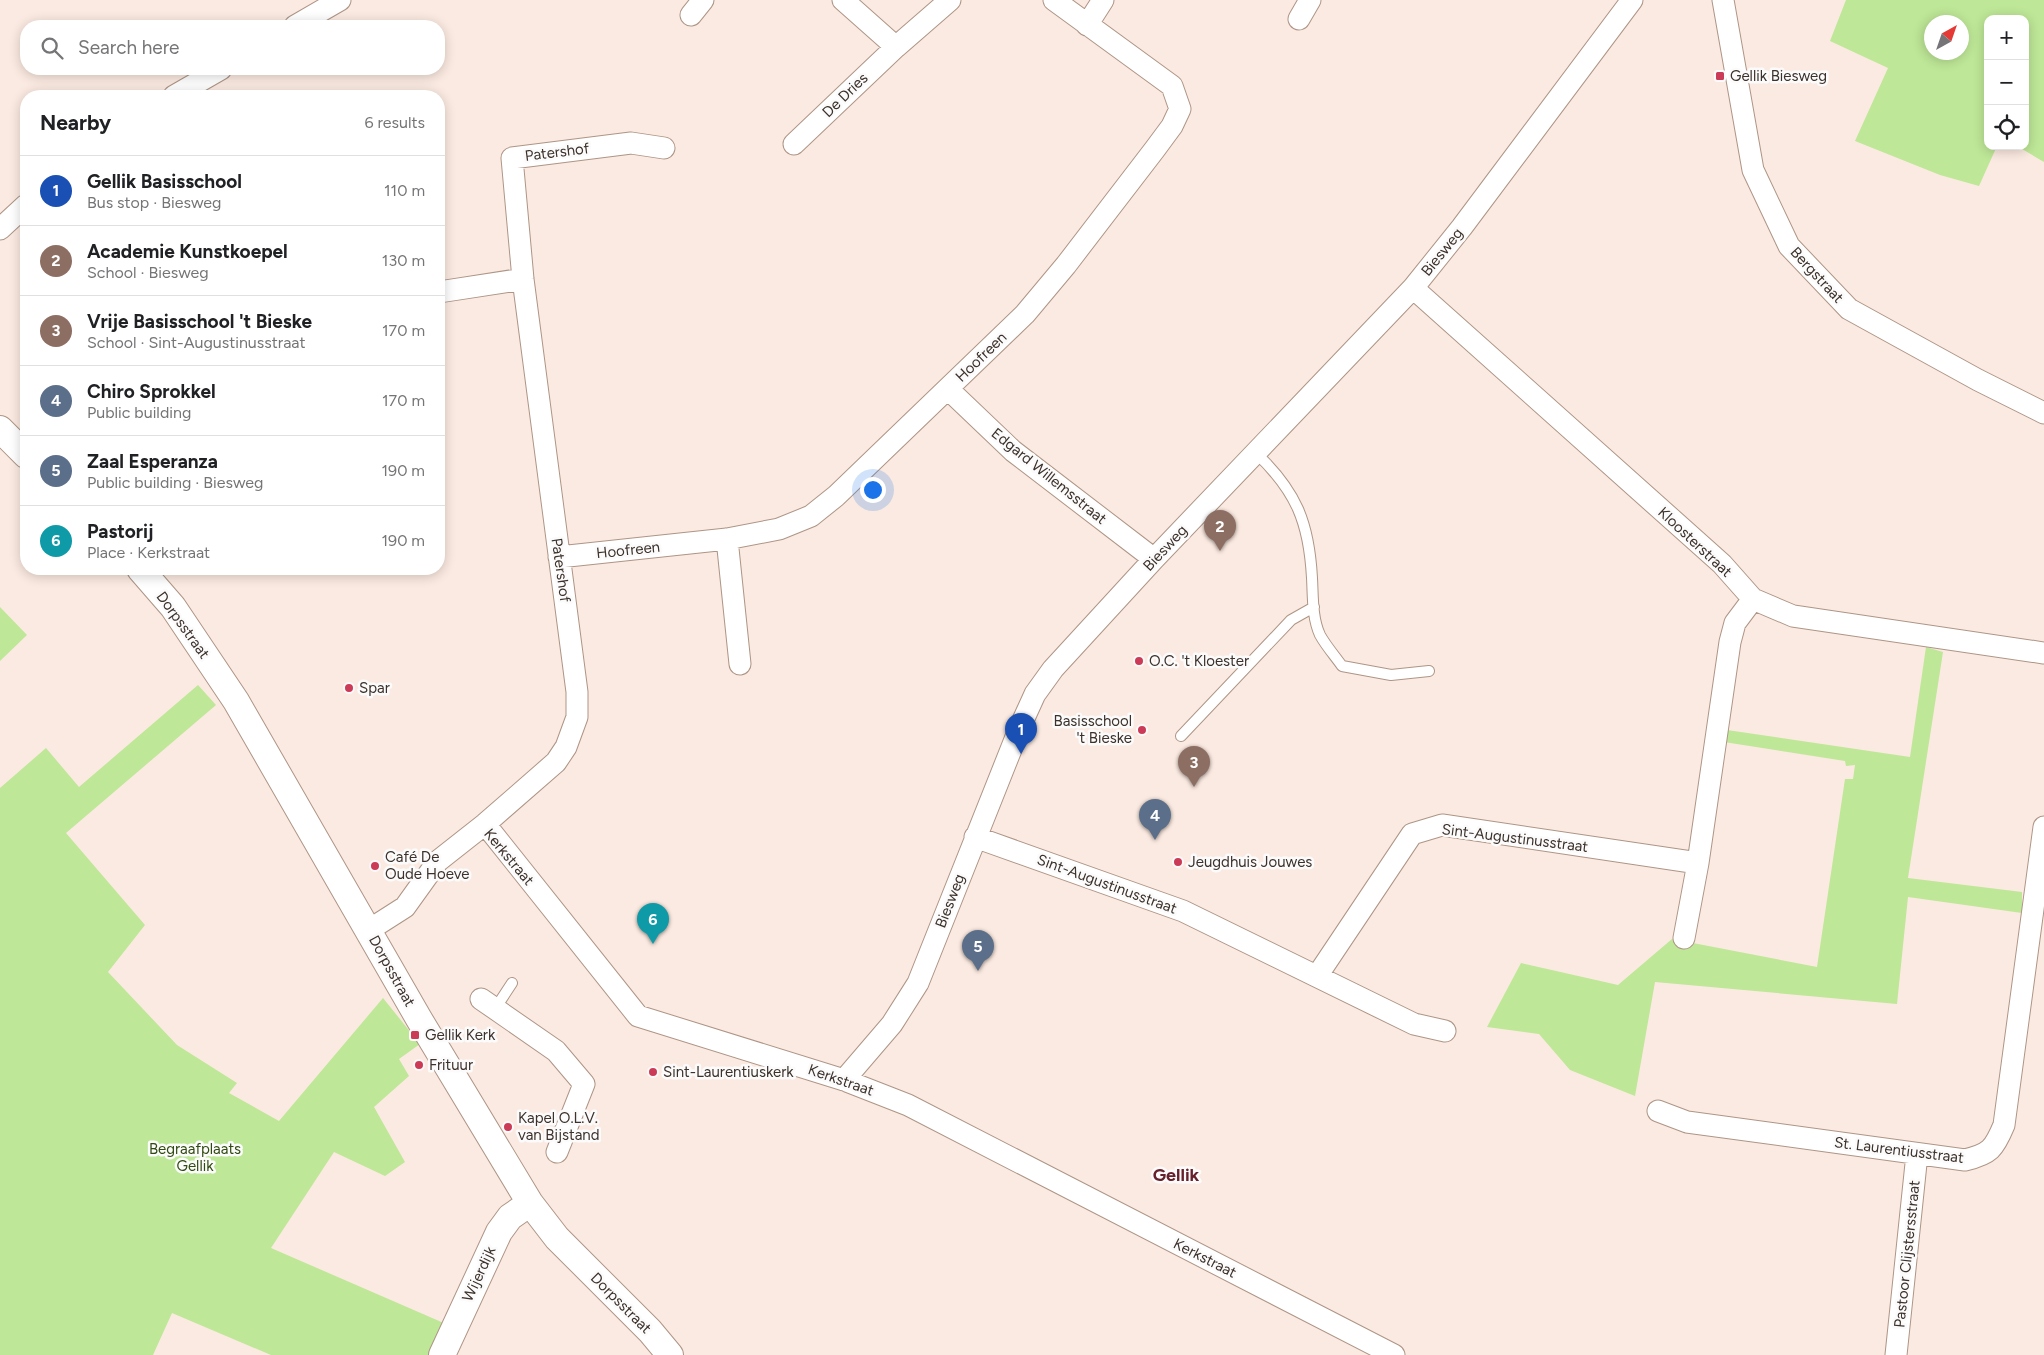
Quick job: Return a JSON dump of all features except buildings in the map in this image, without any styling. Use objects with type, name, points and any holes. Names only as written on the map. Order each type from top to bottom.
[{"type":"street","points":[[305,20],[340,0]]},
{"type":"street","points":[[843,0],[896,46]]},
{"type":"street","name":"De Dries","points":[[794,144],[896,46],[950,0]]},
{"type":"street","points":[[1054,0],[1087,25],[1103,0]]},
{"type":"street","points":[[1299,19],[1310,0]]},
{"type":"street","name":"Biesweg","points":[[844,1080],[892,1024],[918,983],[1036,694],[1053,669],[1154,559],[1413,288],[1462,227],[1632,0]]},
{"type":"street","name":"Bergstraat","points":[[1723,0],[1753,170],[1789,246],[1849,309],[1978,380],[2044,413]]},
{"type":"street","name":"Hoofreen","points":[[559,557],[727,539],[779,529],[811,516],[836,496],[1025,314],[1066,265],[1172,126],[1180,109],[1172,86],[1087,25]]},
{"type":"street","points":[[184,90],[211,75]]},
{"type":"street","name":"Patershof","points":[[485,824],[556,762],[566,747],[577,717],[577,692],[523,279],[512,158],[631,143],[664,148]]},
{"type":"street","points":[[0,229],[20,211]]},
{"type":"street","points":[[445,291],[523,279]]},
{"type":"street","name":"Kloosterstraat","points":[[1413,288],[1722,564],[1753,599],[1793,616],[2044,653]]},
{"type":"street","name":"Edgard Willemsstraat","points":[[948,389],[1013,451],[1154,559]]},
{"type":"street","points":[[0,429],[20,449]]},
{"type":"street","points":[[727,539],[740,664]]},
{"type":"street","name":"Dorpsstraat","points":[[145,575],[173,607],[236,701],[419,1019],[530,1203],[557,1238],[650,1331],[670,1355]]},
{"type":"street","points":[[1684,938],[1698,863],[1730,642],[1735,622],[1753,599]]},
{"type":"street","name":"Kerkstraat","points":[[369,930],[405,907],[438,861],[485,824],[638,1016],[844,1080],[908,1105],[1394,1355]]},
{"type":"street","name":"Sint-Augustinusstraat","points":[[1317,976],[1412,834],[1442,825],[1698,863]]},
{"type":"street","name":"St. Laurentiusstraat","points":[[1658,1111],[1687,1122],[1917,1154],[1965,1160],[1985,1155],[1997,1143],[2004,1125],[2044,827]]},
{"type":"street","name":"Sint-Augustinusstraat","points":[[976,837],[1183,912],[1414,1024],[1445,1031]]},
{"type":"street","points":[[488,1004],[556,1051],[584,1084],[557,1152]]},
{"type":"street","name":"Pastoor Clijstersstraat","points":[[1896,1355],[1917,1154]]},
{"type":"street","name":"Wijerdijk","points":[[442,1355],[504,1223],[530,1203]]},
{"type":"lane","points":[[1256,453],[1280,476],[1303,518],[1312,563],[1314,607],[1320,634],[1342,666],[1391,675],[1428,671]]},
{"type":"lane","points":[[1181,736],[1291,620],[1314,607]]},
{"type":"lane","points":[[488,1004],[512,984]]},
{"type":"green space","points":[[1846,0],[2044,0],[2044,162],[2024,150],[2029,150],[2029,15],[1984,15],[1984,150],[1995,150],[1979,186],[1940,175],[1855,141],[1888,68],[1830,41]]},
{"type":"green space","points":[[0,607],[27,635],[0,661]]},
{"type":"green space","points":[[1926,647],[1943,652],[1908,878],[2022,892],[2022,913],[1908,897],[1897,1004],[1655,982],[1635,1096],[1570,1070],[1539,1034],[1487,1027],[1521,963],[1618,985],[1672,939],[1817,967],[1845,779],[1853,779],[1855,765],[1846,766],[1845,761],[1724,742],[1727,730],[1910,757]]},
{"type":"green space","name":"Begraafplaats Gellik","points":[[198,685],[216,705],[66,833],[145,925],[108,972],[177,1045],[237,1083],[229,1093],[279,1121],[383,998],[420,1044],[399,1059],[409,1076],[374,1107],[405,1162],[385,1176],[334,1152],[271,1248],[446,1324],[431,1355],[271,1355],[172,1313],[153,1355],[0,1355],[0,788],[46,748],[79,787]]},
{"type":"place","name":"Gellik Biesweg","points":[[1720,76]]},
{"type":"place","name":"Academie Kunstkoepel","points":[[1220,551]]},
{"type":"place","name":"O.C. 't Kloester","points":[[1139,661]]},
{"type":"place","name":"Spar","points":[[349,688]]},
{"type":"place","name":"Basisschool 't Bieske","points":[[1142,730]]},
{"type":"place","name":"Gellik Basisschool","points":[[1021,754]]},
{"type":"place","name":"Vrije Basisschool 't Bieske","points":[[1194,787]]},
{"type":"place","name":"Chiro Sprokkel","points":[[1155,840]]},
{"type":"place","name":"Jeugdhuis Jouwes","points":[[1178,862]]},
{"type":"place","name":"Café De Oude Hoeve","points":[[375,866]]},
{"type":"place","name":"Pastorij","points":[[653,944]]},
{"type":"place","name":"Zaal Esperanza","points":[[978,971]]},
{"type":"place","name":"Gellik Kerk","points":[[415,1035]]},
{"type":"place","name":"Frituur","points":[[419,1065]]},
{"type":"place","name":"Sint-Laurentiuskerk","points":[[653,1072]]},
{"type":"place","name":"Kapel O.L.V. van Bijstand","points":[[508,1127]]},
{"type":"district","name":"Gellik","points":[[1176,1175]]}]
